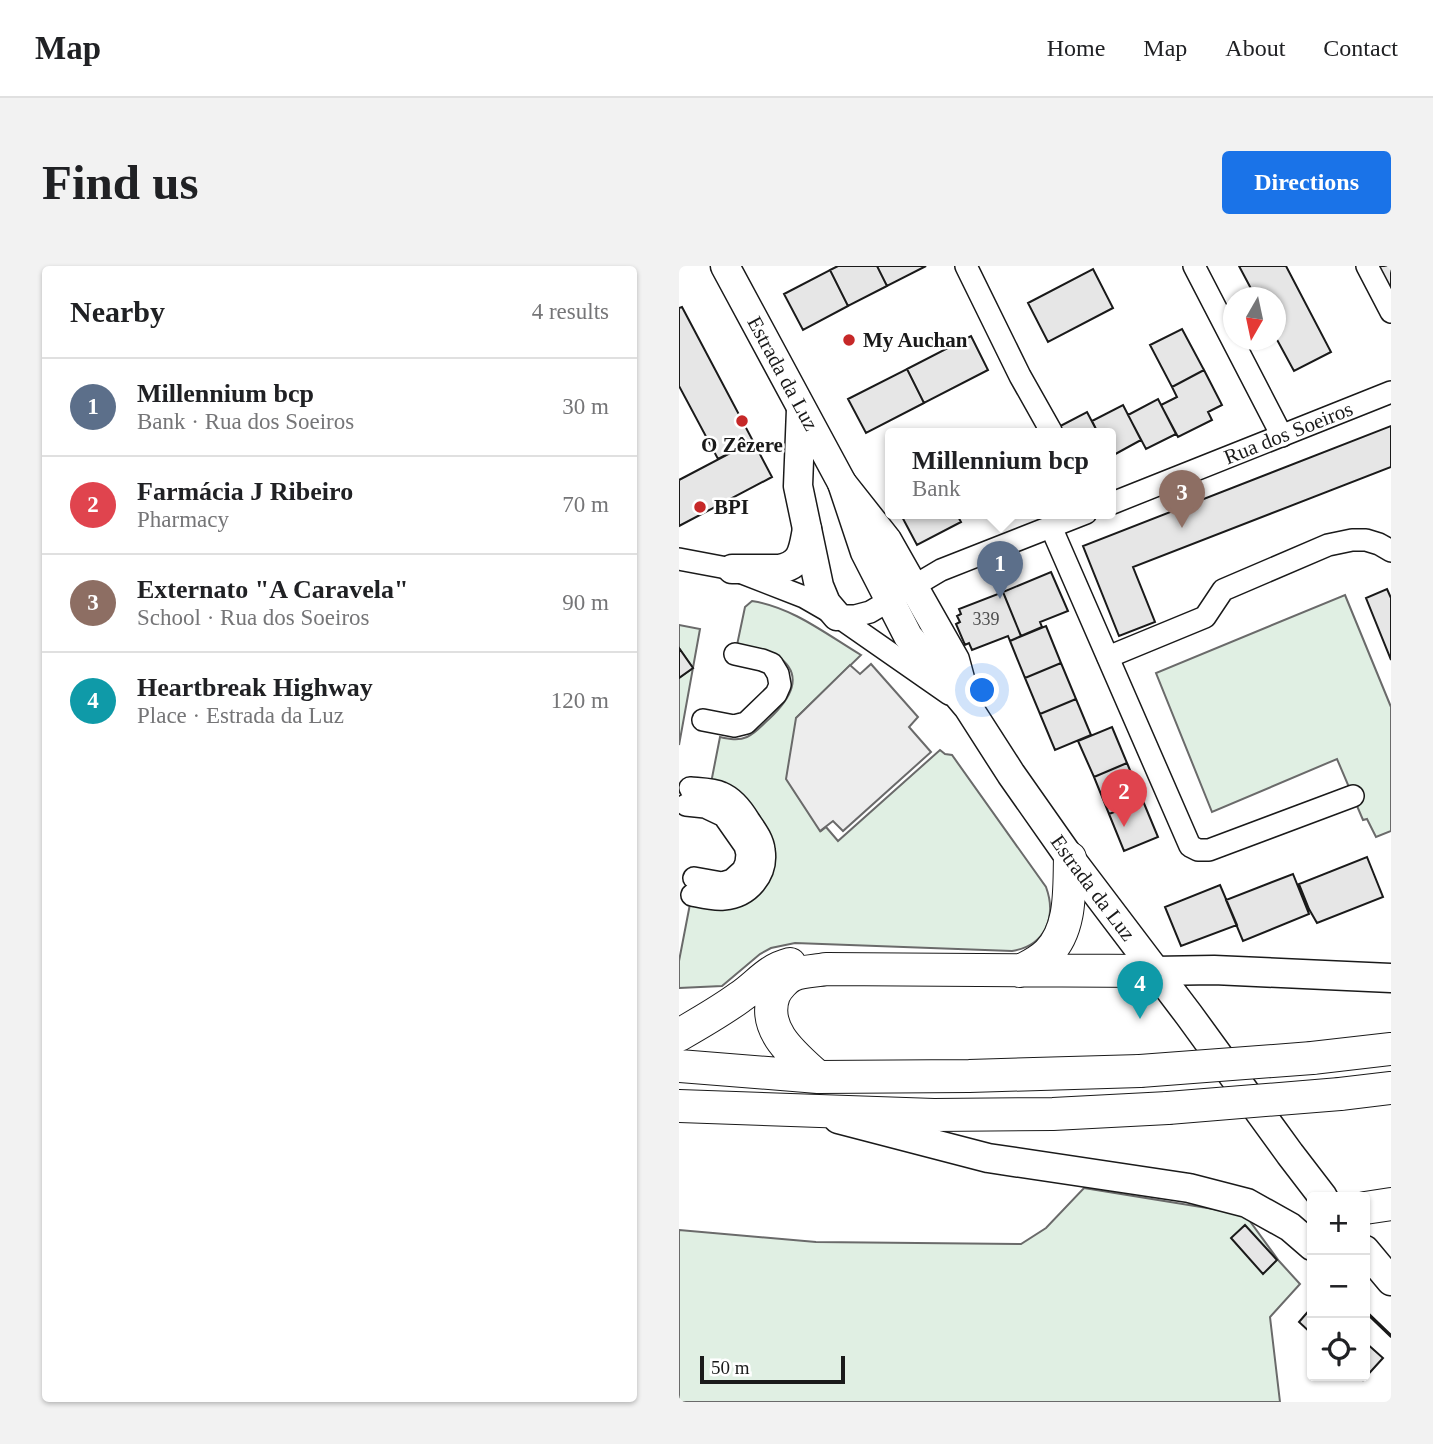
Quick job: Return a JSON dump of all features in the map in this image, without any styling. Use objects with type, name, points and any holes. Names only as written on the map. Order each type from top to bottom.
[{"type":"highway","points":[[1020,971],[1048,953],[1061,937],[1068,906],[1070,858]]},
{"type":"highway","points":[[679,1035],[720,1011],[778,967],[800,963],[826,969]]},
{"type":"highway","points":[[818,1077],[788,1049],[774,1027],[770,1005],[776,989],[792,975],[826,969],[1154,971]]},
{"type":"highway","points":[[679,1066],[818,1077],[969,1076],[1140,1071],[1313,1058],[1391,1049]]},
{"type":"highway","points":[[679,1106],[934,1115],[1053,1114],[1168,1108],[1391,1088]]},
{"type":"highway","points":[[1370,1207],[1391,1204]]},
{"type":"main road","name":"Estrada da Luz","points":[[725,266],[842,483],[865,552],[901,594],[908,636],[968,707],[1070,858],[1319,1192]]},
{"type":"main road","points":[[801,408],[798,486],[820,586],[826,603],[837,616]]},
{"type":"main road","points":[[732,569],[787,568],[794,564],[802,553],[807,529]]},
{"type":"main road","points":[[1154,971],[1215,970],[1391,978]]},
{"type":"main road","points":[[801,1110],[988,1158],[1189,1188],[1247,1203],[1290,1227],[1307,1242]]},
{"type":"main road","points":[[1369,1255],[1391,1282]]},
{"type":"main road","points":[[1370,1274],[1391,1282]]},
{"type":"street","points":[[965,266],[1049,428]]},
{"type":"street","points":[[1194,266],[1282,436]]},
{"type":"street","points":[[1367,266],[1391,312]]},
{"type":"street","name":"Rua dos Soeiros","points":[[1116,502],[1391,392]]},
{"type":"street","points":[[837,616],[870,612],[941,570],[1071,519]]},
{"type":"street","points":[[1051,527],[1189,843],[1195,849],[1209,850],[1353,796]]},
{"type":"street","points":[[1108,657],[1205,617],[1223,590],[1328,545],[1366,540],[1391,551]]},
{"type":"street","points":[[679,559],[732,569],[800,595],[837,616],[968,707]]},
{"type":"street","points":[[703,720],[734,726],[746,723],[776,694],[778,674],[772,664],[735,654]]},
{"type":"street","points":[[688,796],[724,816],[745,846],[747,855],[743,870],[732,880],[693,887]]},
{"type":"green space","points":[[1345,595],[1391,707],[1391,831],[1376,837],[1367,819],[1363,820],[1337,759],[1212,812],[1156,673]]},
{"type":"green space","points":[[752,601],[795,615],[861,655],[796,718],[821,831],[826,827],[838,841],[940,750],[952,755],[1046,887],[1049,919],[1033,943],[1012,951],[795,943],[771,948],[760,954],[722,986],[679,988],[679,961],[690,904],[756,895],[711,783],[720,737],[740,739],[753,733],[783,704],[792,687],[791,671],[776,655],[737,645],[745,607]]},
{"type":"green space","points":[[679,625],[700,629],[693,668],[679,648]]},
{"type":"green space","points":[[693,668],[679,745],[679,678]]},
{"type":"green space","points":[[1084,1188],[1232,1212],[1249,1220],[1300,1284],[1270,1317],[1280,1402],[679,1402],[679,1230],[816,1242],[1021,1244],[1046,1228]]},
{"type":"shaded area","points":[[871,664],[918,717],[909,727],[931,752],[843,831],[833,821],[820,831],[786,779],[796,718],[850,665],[860,674]]},
{"type":"building","points":[[838,266],[877,266],[887,286],[848,306],[830,270]]},
{"type":"building","points":[[877,266],[926,266],[887,286]]},
{"type":"building","points":[[1239,266],[1286,266],[1331,352],[1294,371],[1283,350],[1286,350],[1286,287],[1250,287]]},
{"type":"building","points":[[1371,266],[1391,266],[1391,305]]},
{"type":"building","points":[[1093,269],[1113,308],[1048,342],[1028,303]]},
{"type":"building","points":[[830,270],[848,306],[803,330],[784,294]]},
{"type":"building","points":[[682,307],[753,441],[718,459],[679,386],[679,308]]},
{"type":"building","points":[[1182,329],[1204,370],[1172,387],[1150,345]]},
{"type":"building","points":[[971,336],[988,370],[924,403],[907,369]]},
{"type":"building","points":[[907,369],[924,403],[866,433],[848,399]]},
{"type":"building","points":[[1204,370],[1222,405],[1208,412],[1212,420],[1178,437],[1161,405],[1177,397],[1172,387]]},
{"type":"building","points":[[1158,399],[1176,434],[1146,449],[1128,415]]},
{"type":"building","points":[[1123,405],[1141,440],[1116,454],[1116,428],[1096,428],[1092,421]]},
{"type":"building","points":[[1087,412],[1095,428],[1057,428]]},
{"type":"building","points":[[1391,426],[1391,467],[1133,567],[1155,622],[1119,636],[1083,546]]},
{"type":"building","points":[[753,441],[772,477],[679,526],[679,480]]},
{"type":"building","points":[[903,519],[959,519],[961,522],[917,545]]},
{"type":"building","points":[[1051,572],[1068,611],[1040,622],[1042,627],[1021,636],[1003,592]]},
{"type":"building","points":[[1387,589],[1391,598],[1391,660],[1366,598]]},
{"type":"building","points":[[1003,592],[1021,636],[1010,641],[1008,636],[972,650],[969,643],[965,645],[956,624],[960,622],[957,616],[961,614],[959,609]]},
{"type":"building","points":[[1046,626],[1061,663],[1025,678],[1010,641]]},
{"type":"building","points":[[679,648],[693,668],[679,678]]},
{"type":"building","points":[[1061,663],[1076,699],[1040,714],[1025,678]]},
{"type":"building","points":[[1076,699],[1091,735],[1055,750],[1040,714]]},
{"type":"building","points":[[1112,727],[1127,763],[1094,777],[1078,741]]},
{"type":"building","points":[[1127,763],[1143,801],[1109,814],[1094,777]]},
{"type":"building","points":[[1143,801],[1158,837],[1124,851],[1109,814]]},
{"type":"building","points":[[1367,857],[1383,897],[1317,923],[1299,884]]},
{"type":"building","points":[[1293,874],[1309,914],[1243,941],[1226,900]]},
{"type":"building","points":[[1220,885],[1237,925],[1181,946],[1165,907]]},
{"type":"building","points":[[1245,1225],[1277,1260],[1263,1274],[1231,1238]]},
{"type":"building","points":[[1307,1313],[1307,1329],[1299,1322]]},
{"type":"building","points":[[1370,1346],[1383,1358],[1370,1372]]},
{"type":"wall","points":[[1370,1316],[1391,1336]]},
{"type":"place","name":"My Auchan","points":[[849,340]]},
{"type":"place","name":"O Zêzere","points":[[742,421]]},
{"type":"place","name":"BPI","points":[[700,507]]},
{"type":"place","name":"Externato \"A Caravela\"","points":[[1182,528]]},
{"type":"place","name":"Millennium bcp","points":[[1000,599]]},
{"type":"place","name":"Farmácia J Ribeiro","points":[[1124,827]]},
{"type":"place","name":"Heartbreak Highway","points":[[1140,1019]]}]
